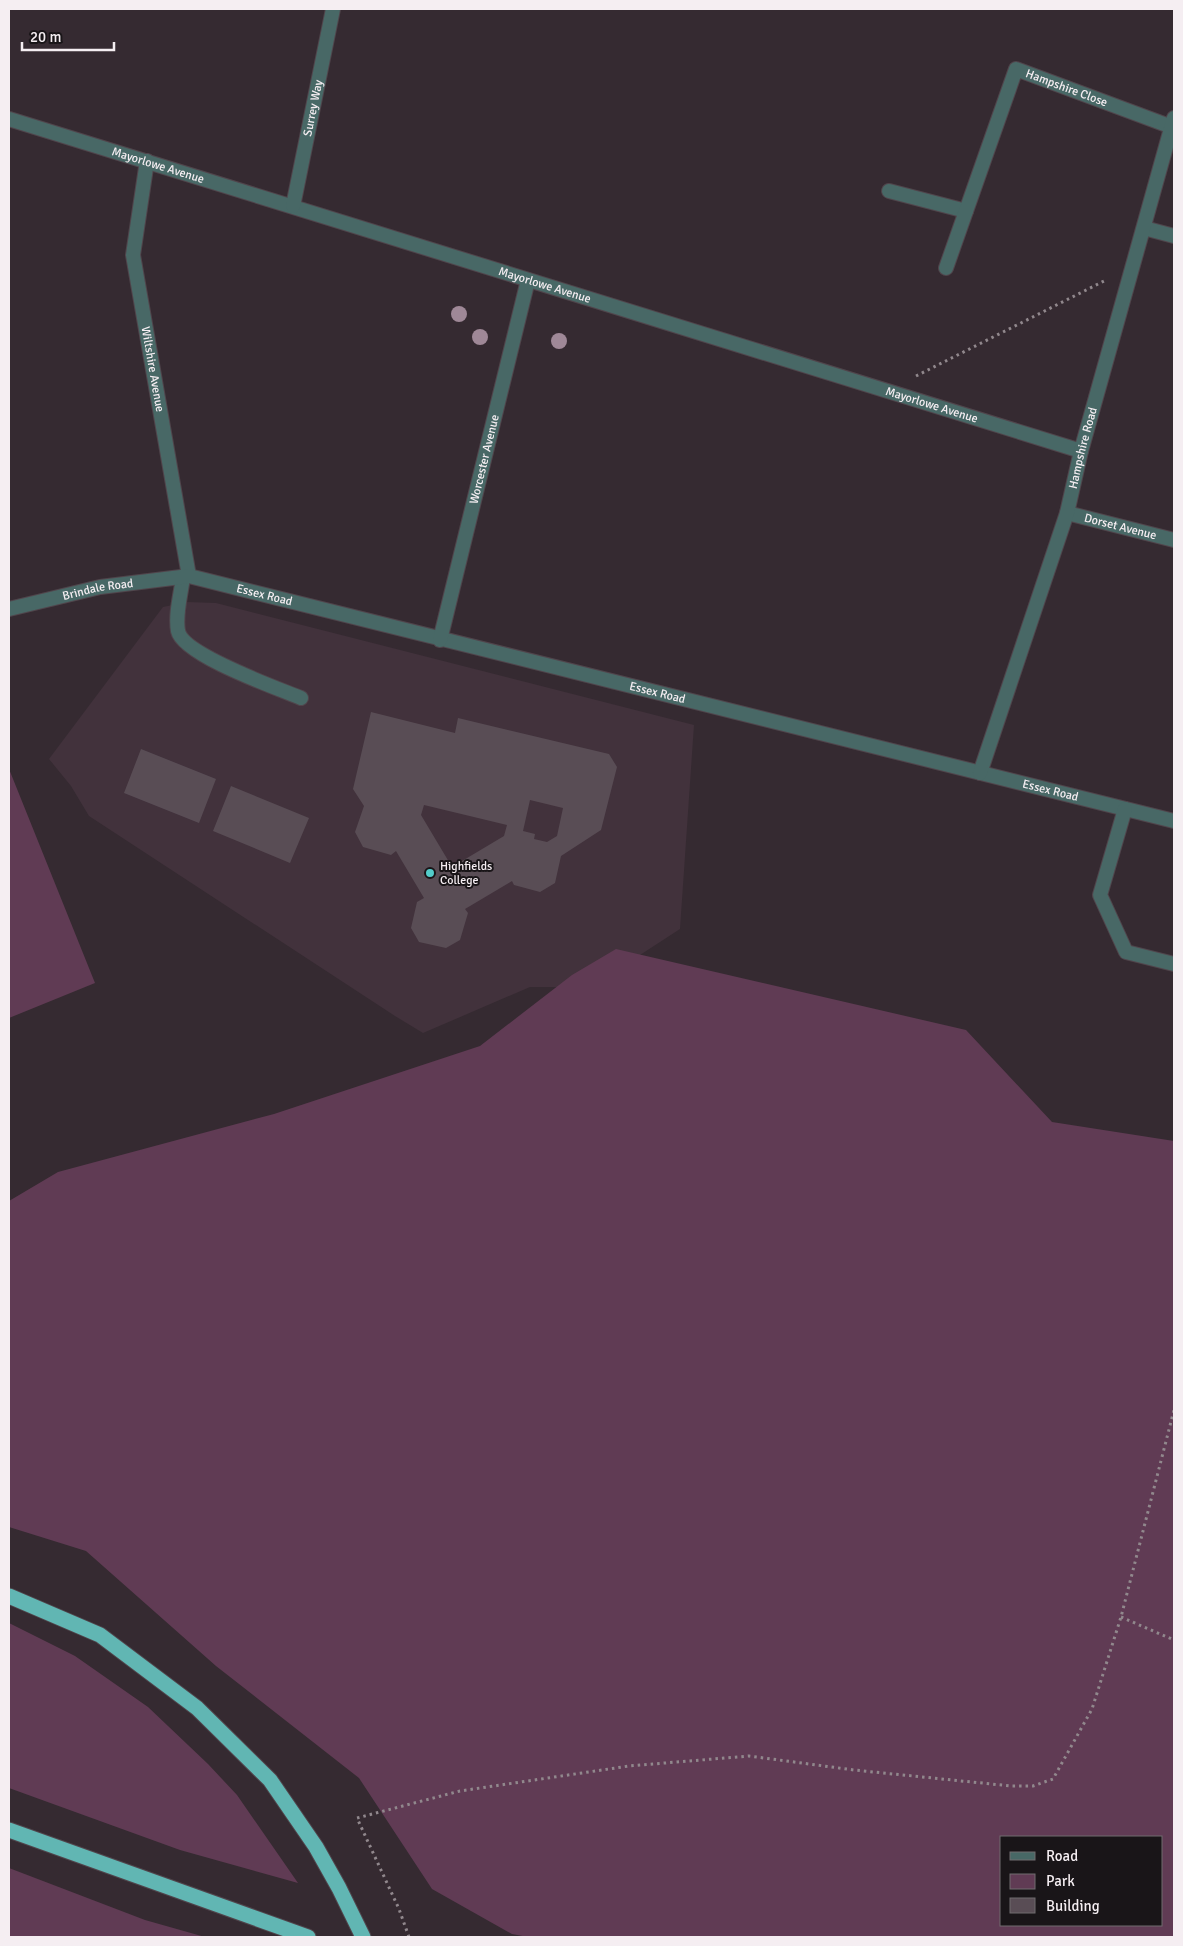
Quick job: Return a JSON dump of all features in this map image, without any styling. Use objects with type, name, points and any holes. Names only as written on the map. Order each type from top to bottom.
[{"type":"highway","points":[[9,1596],[100,1635],[197,1708],[270,1780],[316,1847],[363,1937]]},
{"type":"highway","points":[[9,1830],[308,1937]]},
{"type":"street","name":"Surrey Way","points":[[293,206],[333,9]]},
{"type":"street","name":"Hampshire Close","points":[[946,268],[1016,70],[1173,123]]},
{"type":"street","name":"Mayorlowe Avenue","points":[[9,118],[1081,451]]},
{"type":"street","name":"Hampshire Road","points":[[980,773],[1068,513],[1081,451],[1173,123]]},
{"type":"street","name":"Wiltshire Avenue","points":[[147,161],[133,255],[186,576],[178,617],[178,632],[184,641],[197,651],[230,669],[301,698]]},
{"type":"street","points":[[889,191],[966,211]]},
{"type":"street","points":[[1144,228],[1174,236]]},
{"type":"street","name":"Worcester Avenue","points":[[440,640],[528,280]]},
{"type":"street","name":"Dorset Avenue","points":[[1068,513],[1174,540]]},
{"type":"street","name":"Brindale Road","points":[[9,609],[100,586],[186,576]]},
{"type":"street","name":"Essex Road","points":[[186,576],[1174,820]]},
{"type":"street","points":[[1125,808],[1100,895],[1126,952],[1174,964]]},
{"type":"path","points":[[886,391],[1133,266]]},
{"type":"path","points":[[409,1937],[399,1909],[357,1818],[460,1790],[629,1766],[749,1756],[854,1770],[1012,1786],[1033,1786],[1053,1779],[1092,1709],[1121,1617],[1174,1410]]},
{"type":"path","points":[[1121,1617],[1174,1640]]},
{"type":"shaded area","name":"Highfields College","points":[[187,602],[216,603],[694,725],[680,929],[600,981],[580,987],[530,987],[423,1033],[89,816],[71,786],[49,759],[163,607]]},
{"type":"green space","points":[[9,769],[95,983],[9,1018]]},
{"type":"green space","points":[[616,949],[966,1030],[1052,1122],[1174,1141],[1174,1937],[528,1937],[512,1934],[432,1889],[359,1778],[216,1666],[86,1551],[9,1527],[9,1201],[58,1172],[274,1114],[480,1046],[572,975]]},
{"type":"green space","points":[[9,1623],[75,1656],[148,1707],[208,1764],[237,1795],[298,1883],[180,1850],[9,1788]]},
{"type":"green space","points":[[9,1868],[145,1920],[205,1937],[9,1937]]},
{"type":"building","points":[[371,712],[455,733],[458,718],[609,754],[617,767],[601,830],[561,856],[555,883],[540,892],[514,885],[512,881],[465,909],[468,913],[460,940],[446,948],[419,942],[411,928],[417,902],[424,898],[396,851],[391,855],[363,847],[355,832],[364,806],[353,789]],"holes":[[[530,800],[563,808],[557,836],[547,842],[534,839],[535,834],[523,831]],[[424,805],[507,825],[504,836],[452,867],[421,815]]]},
{"type":"building","points":[[141,749],[216,779],[199,823],[124,793]]},
{"type":"building","points":[[231,786],[309,818],[290,863],[213,831]]},
{"type":"place","name":"Highfields College","points":[[430,873]]}]
